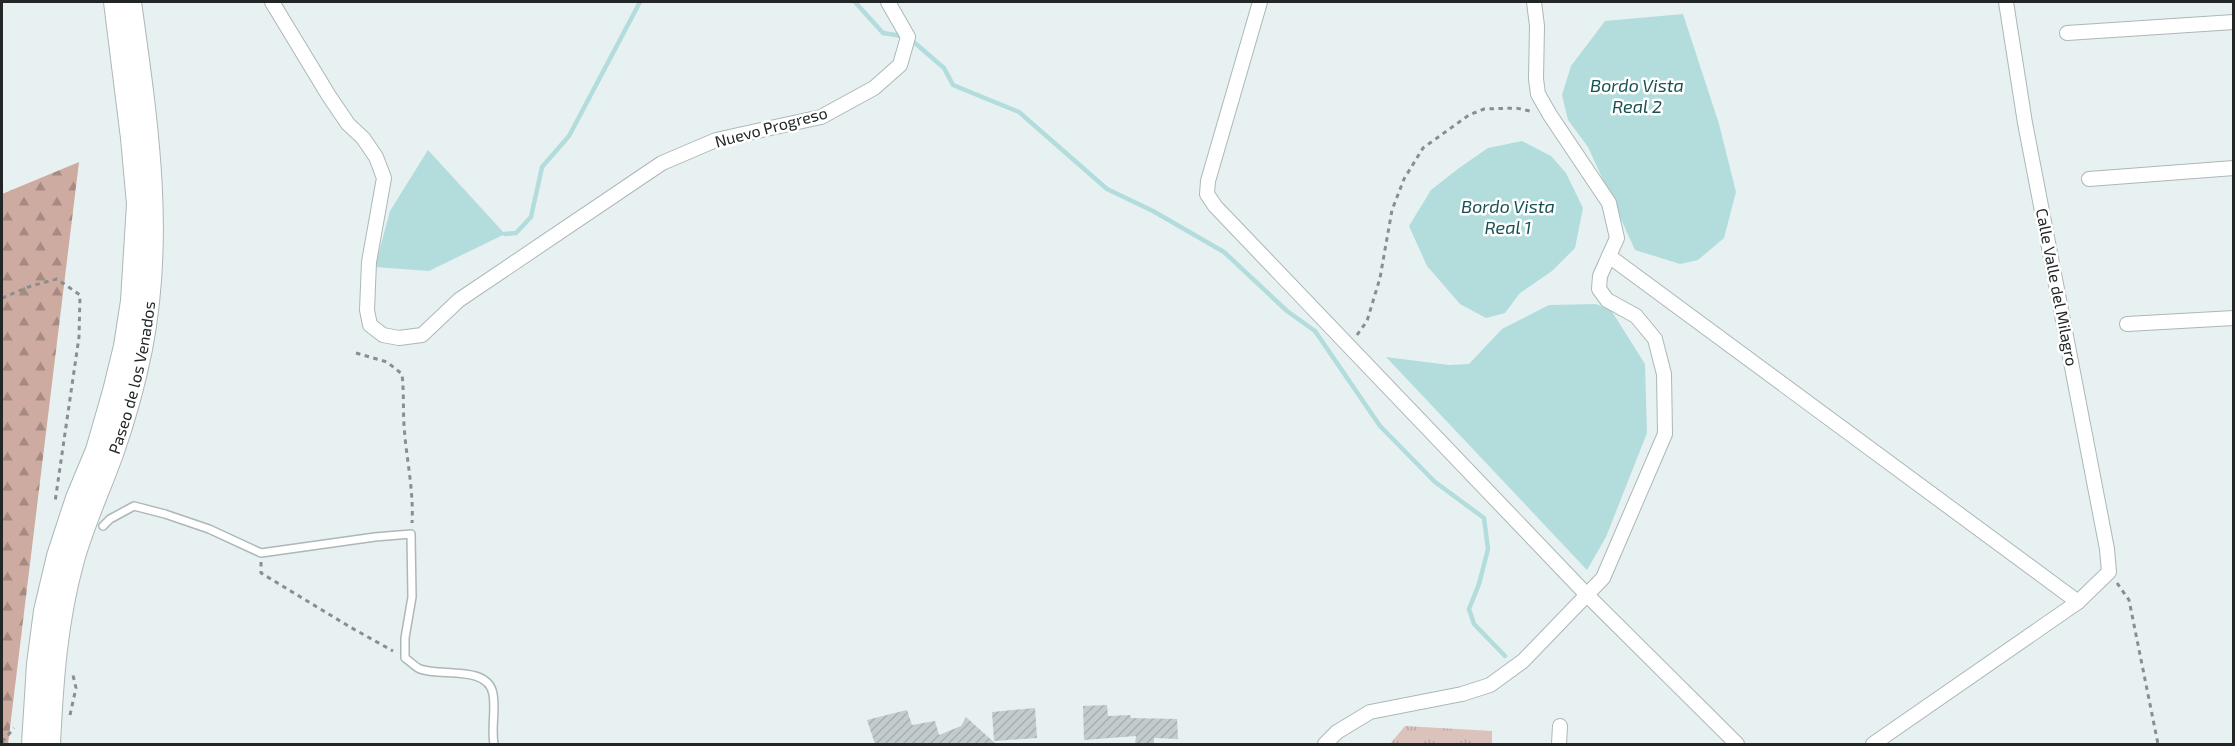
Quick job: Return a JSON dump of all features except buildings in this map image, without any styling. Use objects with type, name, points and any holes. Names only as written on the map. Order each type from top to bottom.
[{"type":"street","name":"Paseo de los Venados","points":[[32,744],[37,664],[44,611],[57,556],[76,498],[96,450],[113,391],[124,346],[131,301],[137,204],[114,2]]},
{"type":"street","name":"Paseo de los Venados","points":[[50,744],[54,665],[64,604],[74,561],[113,453],[123,418],[141,351],[149,304],[154,205],[149,138],[131,2]]},
{"type":"street","name":"Nuevo Progreso","points":[[272,2],[329,96],[376,158],[384,178],[369,262],[367,310],[370,325],[383,335],[399,338],[422,335],[459,300],[662,163],[716,140],[821,117],[874,87],[900,65],[908,37],[888,2]]},
{"type":"street","points":[[1260,2],[1208,181],[1207,194],[1215,206],[1587,595],[1737,744]]},
{"type":"street","points":[[1325,744],[1337,732],[1370,712],[1462,694],[1490,685],[1523,661],[1603,578],[1665,434],[1664,374],[1655,339],[1636,316],[1607,300],[1599,289],[1600,276],[1617,238],[1609,203],[1550,115],[1539,94],[1536,79],[1537,26],[1533,2]]},
{"type":"street","name":"Calle Valle del Milagro","points":[[2006,2],[2025,123],[2103,525],[2109,572]]},
{"type":"street","points":[[2067,33],[2234,22]]},
{"type":"street","points":[[2089,180],[2234,168]]},
{"type":"street","points":[[1609,256],[2078,602]]},
{"type":"street","points":[[2127,324],[2234,318]]},
{"type":"street","points":[[1874,744],[2078,602],[2109,572]]},
{"type":"street","points":[[1558,744],[1560,726]]},
{"type":"lane","points":[[103,526],[110,519],[134,506],[209,529],[261,553],[411,534],[412,597],[405,638],[405,658],[418,668],[441,674],[475,675],[487,681],[494,693],[492,735],[494,744]]},
{"type":"path","points":[[1359,333],[1367,321],[1380,278],[1392,210],[1404,179],[1423,148],[1469,115],[1484,109],[1516,108],[1550,115]]},
{"type":"path","points":[[2,298],[31,286],[57,279],[80,295],[79,337],[54,510]]},
{"type":"path","points":[[356,353],[387,362],[402,374],[405,397],[404,424],[413,508],[411,534]]},
{"type":"path","points":[[261,553],[261,573],[405,658]]},
{"type":"path","points":[[2109,572],[2129,600],[2158,744]]},
{"type":"path","points":[[2,742],[16,726]]},
{"type":"green space","points":[[79,162],[8,744],[2,744],[2,194]]},
{"type":"green space","points":[[1405,726],[1492,731],[1492,744],[1390,744]]},
{"type":"water","name":"Bordo Vista Real 2","points":[[1683,14],[1719,124],[1736,192],[1724,238],[1698,260],[1680,264],[1635,250],[1588,147],[1568,120],[1562,95],[1571,66],[1605,21]]},
{"type":"water","name":"Bordo Vista Real 1","points":[[1522,141],[1551,156],[1566,173],[1583,208],[1575,248],[1552,271],[1520,293],[1505,313],[1486,318],[1460,304],[1427,266],[1409,226],[1431,190],[1459,168],[1488,148]]},
{"type":"water","points":[[428,150],[505,234],[429,271],[375,267],[390,211]]},
{"type":"water","points":[[1596,304],[1611,310],[1645,364],[1647,433],[1606,537],[1587,570],[1386,357],[1449,365],[1469,364],[1502,329],[1549,305]]},
{"type":"waterway","points":[[505,234],[516,233],[531,217],[542,167],[569,136],[640,2]]},
{"type":"waterway","points":[[855,2],[883,33],[908,37],[944,68],[953,85],[1019,112],[1107,189],[1153,211],[1224,252],[1287,311],[1315,331],[1380,426],[1435,482],[1484,518],[1488,549],[1479,584],[1469,609],[1474,624],[1505,656]]}]
